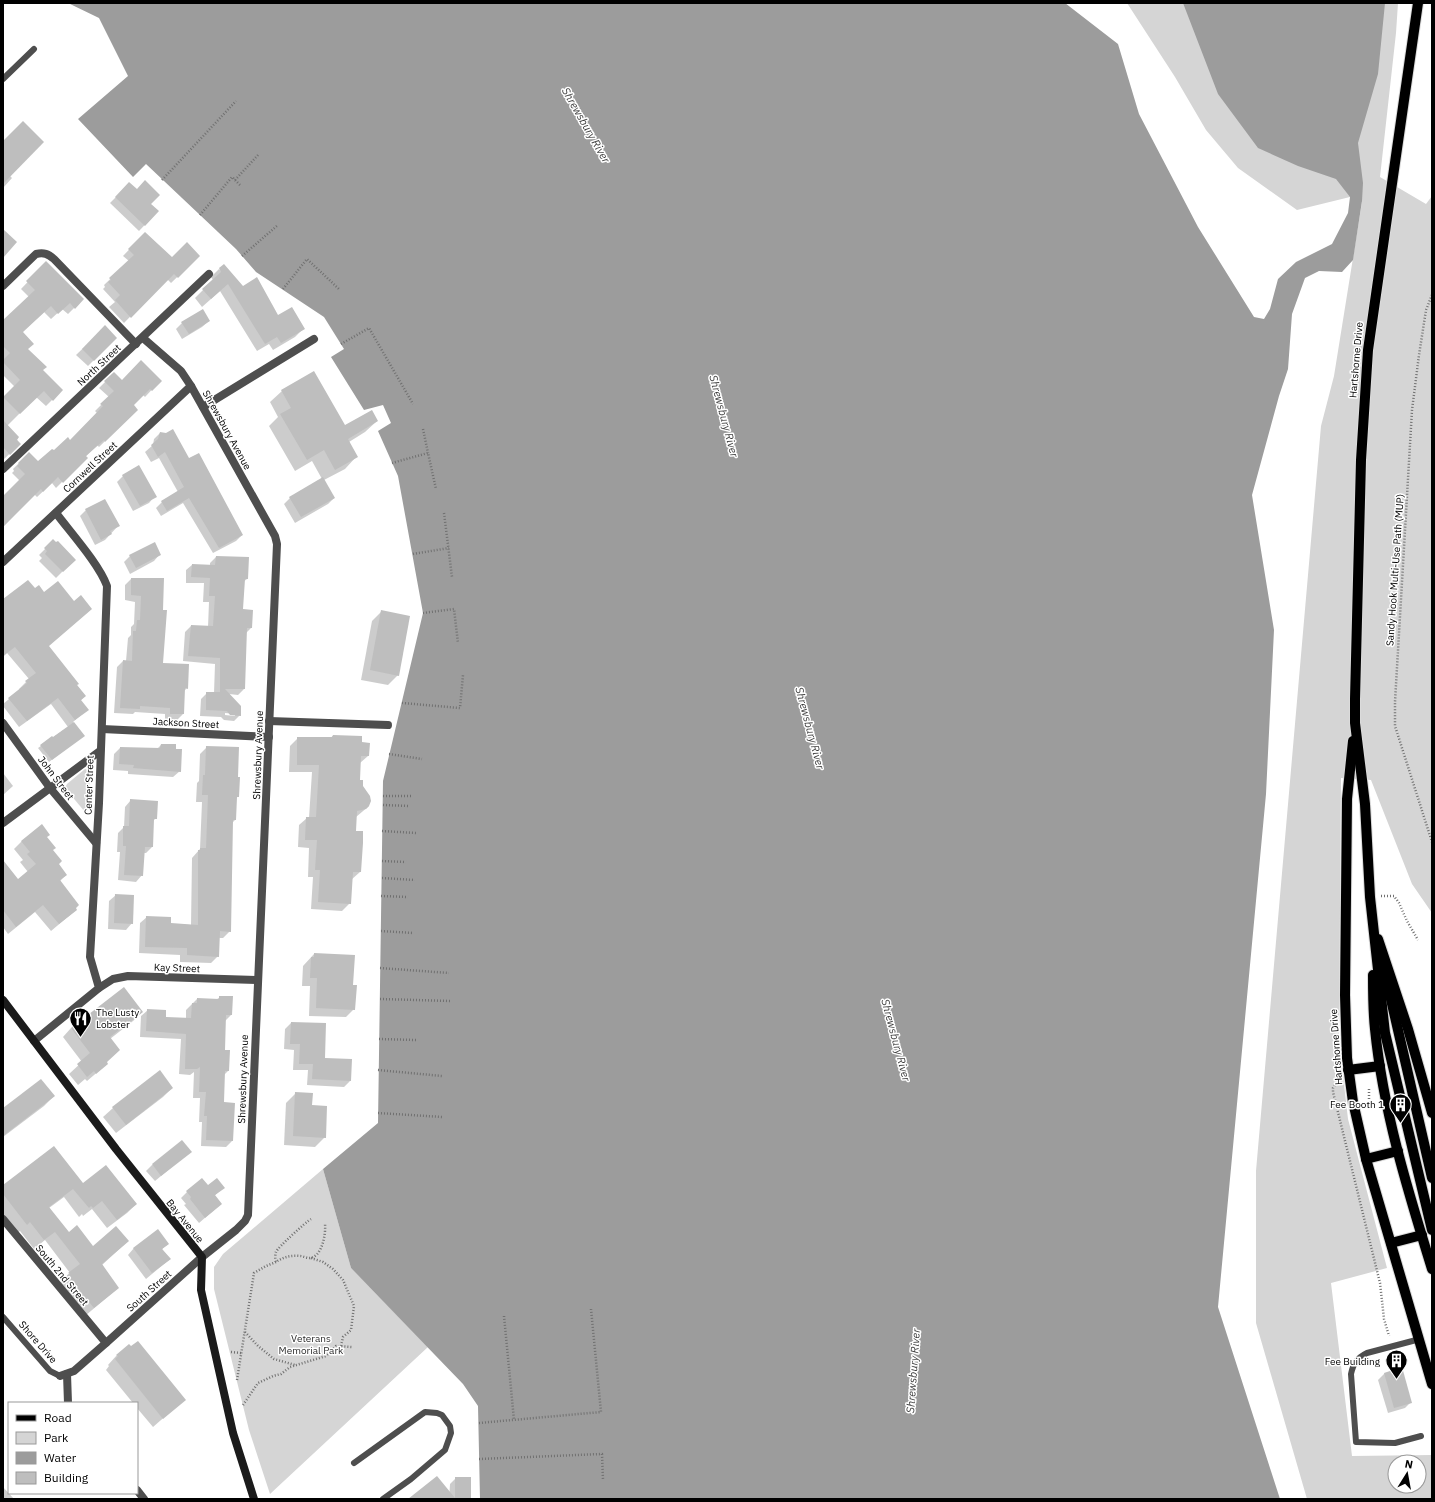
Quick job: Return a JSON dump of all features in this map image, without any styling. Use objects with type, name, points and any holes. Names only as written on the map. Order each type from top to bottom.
[{"type":"main road","name":"Hartshorne Drive","points":[[1418,3],[1367,357],[1361,460],[1355,723],[1347,799],[1345,995],[1347,1058],[1353,1102],[1366,1159],[1432,1384]]},
{"type":"main road","name":"Hartshorne Drive","points":[[1355,723],[1365,804],[1372,925],[1386,1033],[1432,1230]]},
{"type":"main road","points":[[1372,925],[1374,1011],[1380,1066],[1389,1118],[1432,1269]]},
{"type":"main road","points":[[1372,925],[1396,990],[1432,1113]]},
{"type":"main road","points":[[1372,925],[1432,1178]]},
{"type":"main road","points":[[1348,1070],[1380,1066]]},
{"type":"main road","points":[[1366,1159],[1398,1151]]},
{"type":"main road","points":[[1391,1243],[1422,1235]]},
{"type":"street","points":[[3,286],[36,254],[47,254],[54,258],[136,344]]},
{"type":"street","name":"North Street","points":[[3,469],[209,274]]},
{"type":"street","name":"Shrewsbury Avenue","points":[[143,338],[181,371],[191,386],[275,536],[277,544],[248,1216]]},
{"type":"street","points":[[203,407],[314,339]]},
{"type":"street","name":"Cornwell Street","points":[[3,562],[191,386]]},
{"type":"street","name":"Center Street","points":[[56,514],[105,579],[107,586],[99,803],[90,957],[99,988]]},
{"type":"street","points":[[269,721],[388,725]]},
{"type":"street","name":"John Street","points":[[3,723],[50,788],[96,843]]},
{"type":"street","name":"Jackson Street","points":[[102,729],[269,736]]},
{"type":"street","points":[[3,824],[100,751]]},
{"type":"street","name":"Kay Street","points":[[99,988],[113,979],[128,976],[257,980]]},
{"type":"street","points":[[34,1041],[99,988]]},
{"type":"street","name":"Bay Avenue","points":[[3,1000],[116,1149],[202,1257],[202,1290],[233,1432],[254,1499]]},
{"type":"street","name":"South Street","points":[[64,1375],[74,1372],[202,1257],[236,1230],[248,1216]]},
{"type":"street","name":"South 2nd Street","points":[[3,1219],[106,1344]]},
{"type":"street","points":[[64,1375],[68,1402]]},
{"type":"lane","points":[[3,79],[34,49]]},
{"type":"lane","name":"Shore Drive","points":[[3,1317],[50,1371],[64,1375]]},
{"type":"lane","points":[[1420,1339],[1367,1353],[1360,1357],[1352,1367],[1351,1374],[1356,1442],[1395,1443],[1421,1436]]},
{"type":"lane","points":[[354,1463],[425,1412],[442,1415],[450,1426],[451,1434],[445,1450],[411,1479],[383,1499]]},
{"type":"path","points":[[162,180],[236,101]]},
{"type":"path","points":[[235,180],[259,154]]},
{"type":"path","points":[[200,215],[232,177],[241,186]]},
{"type":"path","points":[[242,256],[278,225]]},
{"type":"path","points":[[283,289],[308,259],[340,290]]},
{"type":"path","name":"Sandy Hook Multi-Use Path (MUP)","points":[[1432,295],[1426,310],[1412,410],[1395,702],[1395,726],[1432,842]]},
{"type":"path","points":[[341,344],[369,328],[413,404]]},
{"type":"path","points":[[423,430],[436,489]]},
{"type":"path","points":[[392,462],[428,453]]},
{"type":"path","points":[[444,513],[452,578]]},
{"type":"path","points":[[413,554],[449,548]]},
{"type":"path","points":[[423,613],[454,609],[458,643]]},
{"type":"path","points":[[402,703],[460,708],[463,674]]},
{"type":"path","points":[[389,754],[422,759]]},
{"type":"path","points":[[383,796],[412,796]]},
{"type":"path","points":[[383,805],[409,806]]},
{"type":"path","points":[[382,831],[416,833]]},
{"type":"path","points":[[382,861],[406,862]]},
{"type":"path","points":[[382,878],[415,880]]},
{"type":"path","points":[[381,896],[408,897]]},
{"type":"path","points":[[381,931],[413,933]]},
{"type":"path","points":[[380,968],[449,973]]},
{"type":"path","points":[[380,999],[451,1001]]},
{"type":"path","points":[[379,1039],[416,1040]]},
{"type":"path","points":[[378,1070],[442,1076]]},
{"type":"path","points":[[1348,1070],[1334,1084],[1333,1092],[1380,1283],[1384,1319],[1393,1346]]},
{"type":"path","points":[[1369,1089],[1369,1113]]},
{"type":"path","points":[[378,1113],[442,1117]]},
{"type":"path","points":[[276,1262],[275,1253],[278,1248],[297,1232],[306,1221],[311,1219]]},
{"type":"path","points":[[310,1258],[316,1256],[321,1248],[326,1230],[325,1224]]},
{"type":"path","points":[[237,1380],[254,1273],[282,1258],[298,1256],[323,1262],[333,1269],[342,1280],[354,1306],[351,1330],[343,1337],[341,1346]]},
{"type":"path","points":[[479,1423],[601,1412],[591,1308]]},
{"type":"path","points":[[504,1316],[514,1420]]},
{"type":"path","points":[[245,1332],[258,1346],[274,1359],[296,1365]]},
{"type":"path","points":[[243,1405],[258,1383],[281,1374],[290,1367],[305,1364],[326,1356],[336,1346],[352,1347]]},
{"type":"path","points":[[231,1352],[241,1353]]},
{"type":"path","points":[[479,1459],[602,1454],[603,1480]]},
{"type":"green space","points":[[1127,3],[1398,3],[1380,177],[1426,204],[1432,196],[1432,913],[1412,884],[1371,780],[1341,778],[1339,1041],[1348,1119],[1387,1268],[1331,1283],[1352,1456],[1387,1456],[1387,1494],[1427,1494],[1427,1455],[1432,1455],[1432,1499],[1307,1499],[1256,1323],[1256,1171],[1321,426],[1334,376],[1362,202],[1350,197],[1297,210],[1238,168],[1206,130],[1175,77]]},
{"type":"green space","points":[[85,769],[89,770],[90,774],[88,810],[85,812],[65,788],[67,784]]},
{"type":"green space","name":"Veterans Memorial Park","points":[[323,1169],[351,1268],[428,1347],[270,1494],[249,1430],[214,1289],[214,1267],[223,1254]]},
{"type":"water","name":"Shrewsbury River","points":[[68,3],[1065,3],[1118,44],[1139,114],[1198,227],[1254,317],[1264,319],[1270,309],[1278,279],[1296,262],[1332,244],[1348,213],[1350,197],[1336,179],[1298,166],[1258,148],[1218,94],[1183,3],[1385,3],[1378,74],[1358,143],[1363,183],[1362,201],[1353,260],[1342,272],[1319,271],[1305,278],[1292,314],[1288,369],[1279,396],[1252,495],[1274,630],[1266,794],[1218,1307],[1280,1499],[480,1499],[478,1406],[463,1384],[351,1268],[323,1169],[378,1123],[383,781],[423,613],[398,476],[378,431],[391,423],[383,405],[364,410],[331,357],[344,349],[324,317],[256,272],[236,249],[146,164],[133,177],[78,119],[128,76],[99,18]]},
{"type":"building","points":[[23,121],[44,142],[3,184],[3,141]]},
{"type":"building","points":[[145,180],[160,195],[151,204],[159,211],[145,226],[115,197],[129,182],[137,189]]},
{"type":"building","points":[[3,229],[17,242],[3,258]]},
{"type":"building","points":[[145,232],[172,257],[187,242],[200,256],[178,278],[174,274],[131,318],[115,300],[120,295],[108,282],[111,280],[109,278],[134,255],[128,249]]},
{"type":"building","points":[[46,261],[84,299],[75,309],[70,303],[58,314],[51,306],[23,332],[34,344],[28,349],[47,367],[43,370],[63,390],[53,401],[44,391],[20,414],[3,397],[20,380],[3,362],[3,360],[10,353],[3,346],[3,320],[35,290],[26,281]]},
{"type":"building","points":[[224,264],[243,286],[257,277],[278,315],[292,307],[305,329],[281,343],[277,337],[265,344],[228,284],[211,299],[202,289],[221,272],[219,268]]},
{"type":"building","points":[[203,309],[210,321],[189,334],[181,322]]},
{"type":"building","points":[[105,325],[117,338],[94,361],[82,349]]},
{"type":"building","points":[[141,360],[162,381],[152,391],[150,389],[134,405],[138,410],[105,442],[104,440],[86,456],[88,458],[63,483],[58,477],[43,492],[41,489],[3,527],[3,496],[25,474],[17,466],[19,464],[18,463],[29,452],[38,461],[52,449],[54,450],[68,437],[70,440],[103,406],[100,404],[114,391],[104,381],[114,372],[122,380]]},
{"type":"building","points":[[314,371],[345,425],[372,410],[378,421],[348,439],[358,457],[335,470],[324,450],[307,460],[280,414],[291,408],[281,390]]},
{"type":"building","points":[[3,420],[19,437],[17,440],[21,444],[10,455],[3,447]]},
{"type":"building","points":[[173,429],[189,458],[199,453],[243,535],[219,548],[189,498],[167,511],[161,501],[184,487],[165,452],[158,457],[151,445],[158,439],[160,432],[166,433]]},
{"type":"building","points":[[139,465],[157,497],[140,506],[122,475]]},
{"type":"building","points":[[323,477],[335,498],[301,517],[289,497]]},
{"type":"building","points":[[105,499],[120,526],[110,531],[112,534],[101,540],[85,509]]},
{"type":"building","points":[[53,539],[56,542],[58,541],[76,560],[63,572],[45,554],[47,551],[44,548]]},
{"type":"building","points":[[155,542],[161,555],[136,568],[129,555]]},
{"type":"building","points":[[216,556],[249,557],[248,579],[245,579],[243,609],[253,610],[252,628],[247,628],[245,689],[225,689],[241,706],[241,716],[230,715],[227,711],[206,710],[206,692],[220,692],[220,658],[188,656],[191,625],[213,626],[215,596],[209,596],[210,578],[191,577],[192,564],[215,565]]},
{"type":"building","points":[[131,578],[164,578],[163,610],[167,610],[163,663],[189,664],[188,689],[185,688],[184,714],[170,714],[170,708],[140,706],[140,709],[120,708],[123,660],[132,661],[133,631],[136,631],[137,620],[140,620],[141,596],[131,595]]},
{"type":"building","points":[[28,580],[35,588],[39,585],[44,592],[58,581],[74,601],[81,595],[92,609],[49,646],[79,684],[77,685],[86,696],[81,700],[89,710],[75,720],[58,698],[27,721],[8,698],[27,683],[25,681],[36,673],[15,647],[3,656],[3,599]]},
{"type":"building","points":[[381,610],[410,616],[399,676],[370,670]]},
{"type":"building","points":[[74,722],[85,736],[52,760],[40,745]]},
{"type":"building","points":[[333,735],[362,736],[362,742],[370,743],[369,756],[361,756],[360,780],[363,780],[363,786],[370,796],[371,801],[366,809],[357,811],[356,831],[363,831],[363,843],[361,872],[353,872],[351,904],[318,902],[320,870],[315,870],[317,840],[305,840],[306,817],[316,817],[319,765],[297,765],[297,737],[332,737]]},
{"type":"building","points":[[161,744],[176,744],[176,749],[182,749],[181,772],[133,768],[134,765],[119,764],[120,747],[160,748]]},
{"type":"building","points":[[206,746],[239,747],[239,797],[237,797],[236,820],[233,820],[231,932],[220,931],[219,957],[187,955],[187,948],[145,947],[146,916],[171,917],[171,923],[198,925],[198,850],[200,850],[200,848],[206,848],[208,795],[202,795],[203,775],[205,775]]},
{"type":"building","points":[[130,799],[158,801],[157,819],[154,819],[153,847],[145,847],[143,876],[124,875],[126,846],[123,846],[123,826],[129,826]]},
{"type":"building","points":[[42,824],[50,835],[47,837],[56,848],[53,850],[62,861],[59,864],[67,875],[60,880],[79,905],[76,908],[77,910],[59,924],[43,905],[16,927],[3,910],[3,860],[18,879],[36,864],[27,854],[30,852],[21,841]]},
{"type":"building","points":[[115,894],[134,895],[133,924],[114,923]]},
{"type":"building","points":[[314,953],[355,955],[353,985],[357,985],[355,1010],[316,1008],[317,978],[310,978],[311,957],[314,957]]},
{"type":"building","points":[[124,987],[143,1012],[110,1037],[120,1050],[107,1062],[108,1064],[96,1074],[94,1071],[87,1077],[77,1064],[90,1053],[71,1028]]},
{"type":"building","points":[[219,996],[233,996],[232,1015],[226,1015],[225,1050],[230,1050],[229,1071],[225,1071],[224,1102],[235,1103],[233,1141],[206,1140],[207,1116],[204,1116],[206,1092],[199,1092],[200,1067],[197,1069],[185,1069],[186,1034],[146,1031],[147,1009],[166,1010],[166,1017],[191,1018],[192,1003],[197,1003],[197,998],[219,999]]},
{"type":"building","points":[[291,1022],[326,1023],[325,1058],[352,1059],[351,1081],[312,1079],[313,1064],[299,1064],[300,1044],[290,1044]]},
{"type":"building","points":[[160,1070],[173,1088],[126,1125],[112,1107]]},
{"type":"building","points":[[41,1079],[55,1096],[3,1136],[3,1108]]},
{"type":"building","points":[[295,1092],[313,1093],[312,1105],[327,1106],[326,1138],[293,1136]]},
{"type":"building","points":[[182,1140],[192,1152],[161,1176],[152,1164]]},
{"type":"building","points":[[54,1146],[83,1183],[106,1165],[137,1204],[117,1220],[102,1201],[93,1208],[91,1206],[89,1208],[73,1189],[49,1207],[69,1232],[77,1225],[93,1246],[116,1226],[129,1241],[102,1264],[119,1288],[94,1308],[67,1275],[80,1264],[55,1232],[44,1240],[30,1222],[27,1225],[3,1194],[3,1185]]},
{"type":"building","points":[[202,1178],[208,1185],[217,1178],[225,1188],[215,1195],[222,1204],[205,1218],[190,1199],[191,1197],[186,1191]]},
{"type":"building","points":[[158,1229],[169,1244],[162,1249],[171,1259],[152,1273],[133,1248]]},
{"type":"building","points":[[138,1341],[186,1400],[163,1419],[115,1359],[118,1356],[116,1355],[129,1344],[131,1346]]},
{"type":"building","name":"Fee Building","points":[[1402,1367],[1412,1403],[1394,1408],[1384,1373]]},
{"type":"building","points":[[437,1476],[455,1498],[455,1477],[471,1477],[471,1499],[408,1499]]},
{"type":"place","name":"The Lusty Lobster","points":[[81,1038]]},
{"type":"place","name":"Fee Booth 1","points":[[1400,1124]]},
{"type":"place","name":"Fee Building","points":[[1396,1380]]}]
